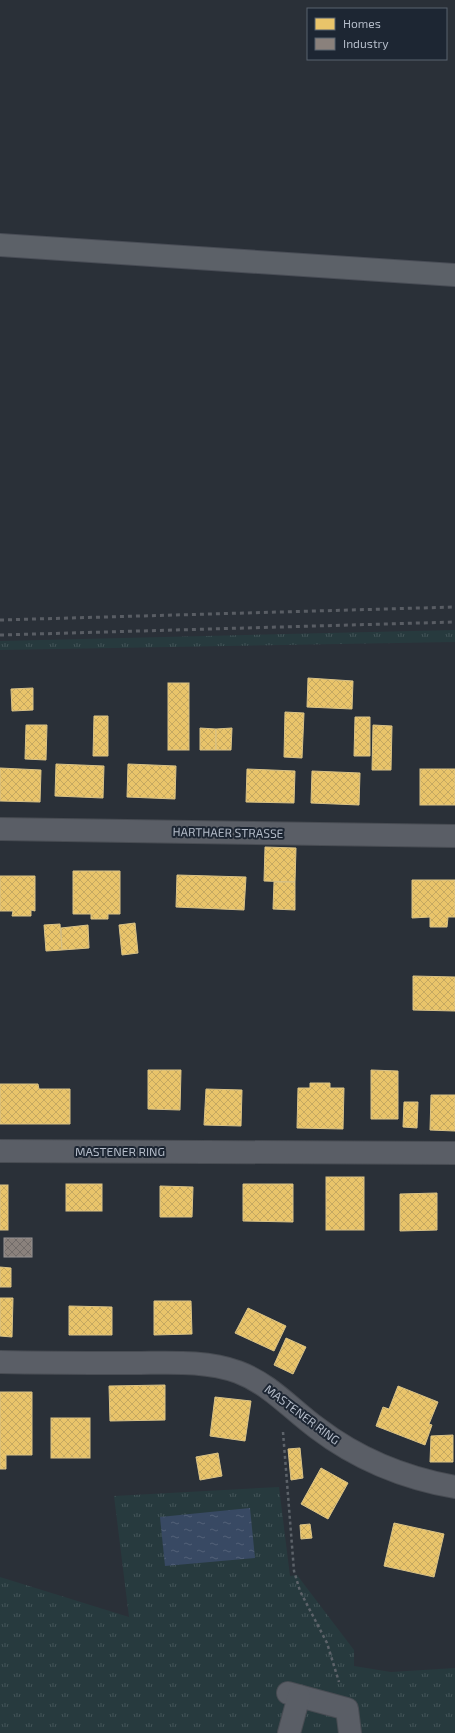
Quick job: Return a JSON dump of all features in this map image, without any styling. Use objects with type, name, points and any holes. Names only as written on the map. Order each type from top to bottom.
[{"type":"main road","points":[[0,245],[455,275]]},
{"type":"street","name":"HARTHAER STRASSE","points":[[0,829],[455,836]]},
{"type":"street","name":"MASTENER RING","points":[[0,1151],[455,1153]]},
{"type":"street","name":"MASTENER RING","points":[[0,1362],[202,1363],[239,1372],[271,1390],[317,1428],[349,1450],[391,1471],[455,1488]]},
{"type":"street","points":[[289,1733],[294,1694],[347,1709],[350,1733]]},
{"type":"path","points":[[292,1408],[286,1415],[283,1433],[294,1571],[300,1591],[327,1643],[347,1709]]},
{"type":"green space","points":[[455,630],[455,642],[0,650],[0,641]]},
{"type":"green space","points":[[279,1487],[290,1576],[297,1575],[354,1650],[354,1666],[391,1672],[455,1668],[455,1733],[360,1733],[357,1703],[284,1685],[289,1701],[280,1733],[0,1733],[0,1577],[129,1617],[114,1496]]},
{"type":"green space","points":[[308,1709],[342,1719],[343,1733],[298,1733],[302,1713]]},
{"type":"water","points":[[250,1508],[255,1558],[165,1566],[160,1517]]},
{"type":"building: Homes","points":[[308,678],[353,681],[352,709],[307,707]]},
{"type":"building: Homes","points":[[168,683],[189,683],[189,750],[168,750]]},
{"type":"building: Homes","points":[[33,688],[33,710],[12,711],[11,689]]},
{"type":"building: Homes","points":[[285,712],[304,713],[302,758],[284,757]]},
{"type":"building: Homes","points":[[94,716],[108,716],[108,756],[93,756]]},
{"type":"building: Homes","points":[[355,717],[370,717],[370,756],[354,756]]},
{"type":"building: Homes","points":[[26,725],[47,725],[46,760],[25,759]]},
{"type":"building: Homes","points":[[373,725],[392,726],[391,770],[372,770]]},
{"type":"building: Homes","points":[[200,728],[216,729],[216,750],[200,750]]},
{"type":"building: Homes","points":[[232,728],[231,750],[216,750],[216,729]]},
{"type":"building: Homes","points":[[56,764],[104,766],[103,798],[55,796]]},
{"type":"building: Homes","points":[[128,764],[176,766],[175,799],[127,797]]},
{"type":"building: Homes","points":[[0,768],[41,770],[40,802],[0,801]]},
{"type":"building: Homes","points":[[247,769],[295,771],[294,803],[246,802]]},
{"type":"building: Homes","points":[[420,769],[455,769],[455,805],[420,805]]},
{"type":"building: Homes","points":[[312,771],[360,773],[359,805],[311,803]]},
{"type":"building: Homes","points":[[265,847],[296,848],[295,882],[264,881]]},
{"type":"building: Homes","points":[[73,871],[120,871],[120,914],[108,914],[108,919],[91,919],[91,914],[73,914]]},
{"type":"building: Homes","points":[[177,875],[246,877],[244,910],[176,907]]},
{"type":"building: Homes","points":[[0,876],[35,876],[35,911],[31,910],[31,916],[12,916],[13,911],[0,911]]},
{"type":"building: Homes","points":[[412,880],[455,880],[455,917],[448,917],[447,927],[430,927],[430,917],[412,918]]},
{"type":"building: Homes","points":[[274,882],[295,882],[295,910],[273,909]]},
{"type":"building: Homes","points":[[135,923],[138,953],[122,955],[119,925]]},
{"type":"building: Homes","points":[[60,924],[62,950],[46,951],[44,925]]},
{"type":"building: Homes","points":[[88,925],[89,948],[62,950],[61,928]]},
{"type":"building: Homes","points":[[413,976],[455,977],[455,1011],[413,1010]]},
{"type":"building: Homes","points":[[148,1070],[181,1070],[180,1110],[148,1109]]},
{"type":"building: Homes","points":[[371,1070],[398,1071],[398,1119],[371,1119]]},
{"type":"building: Homes","points":[[310,1083],[330,1083],[330,1088],[344,1088],[343,1129],[297,1128],[298,1088],[310,1088]]},
{"type":"building: Homes","points":[[0,1084],[38,1084],[39,1089],[70,1089],[70,1124],[0,1124]]},
{"type":"building: Homes","points":[[206,1089],[242,1090],[241,1126],[204,1125]]},
{"type":"building: Homes","points":[[431,1095],[455,1095],[455,1131],[430,1130]]},
{"type":"building: Homes","points":[[404,1102],[418,1102],[417,1128],[403,1127]]},
{"type":"building: Homes","points":[[326,1177],[364,1177],[364,1230],[326,1230]]},
{"type":"building: Homes","points":[[66,1184],[102,1184],[102,1211],[66,1211]]},
{"type":"building: Homes","points":[[243,1184],[293,1184],[293,1222],[243,1221]]},
{"type":"building: Homes","points":[[0,1185],[8,1185],[8,1230],[0,1230]]},
{"type":"building: Homes","points":[[160,1186],[193,1187],[192,1217],[160,1217]]},
{"type":"building: Homes","points":[[437,1193],[437,1230],[400,1231],[400,1194]]},
{"type":"building: Homes","points":[[0,1267],[11,1268],[11,1287],[0,1287]]},
{"type":"building: Homes","points":[[0,1298],[13,1298],[12,1337],[0,1336]]},
{"type":"building: Homes","points":[[154,1301],[191,1301],[192,1334],[154,1335]]},
{"type":"building: Homes","points":[[69,1306],[112,1307],[112,1335],[69,1335]]},
{"type":"building: Homes","points":[[248,1308],[286,1326],[274,1351],[235,1333]]},
{"type":"building: Homes","points":[[286,1338],[306,1347],[293,1374],[274,1365]]},
{"type":"building: Homes","points":[[165,1385],[165,1420],[110,1421],[109,1386]]},
{"type":"building: Homes","points":[[398,1386],[438,1402],[429,1424],[432,1425],[425,1445],[376,1426],[383,1407],[389,1409]]},
{"type":"building: Homes","points":[[0,1392],[32,1392],[32,1455],[6,1455],[6,1469],[0,1469]]},
{"type":"building: Homes","points":[[215,1397],[251,1401],[245,1441],[210,1436]]},
{"type":"building: Homes","points":[[51,1418],[90,1418],[90,1458],[51,1458]]},
{"type":"building: Homes","points":[[453,1435],[453,1462],[430,1462],[431,1436]]},
{"type":"building: Homes","points":[[300,1448],[303,1478],[291,1480],[288,1449]]},
{"type":"building: Homes","points":[[218,1453],[222,1476],[200,1480],[196,1457]]},
{"type":"building: Homes","points":[[321,1468],[348,1483],[328,1519],[301,1504]]},
{"type":"building: Homes","points":[[394,1523],[444,1534],[434,1577],[384,1566]]},
{"type":"building: Homes","points":[[310,1524],[312,1538],[301,1539],[300,1525]]},
{"type":"building: Industry","points":[[4,1238],[32,1238],[32,1257],[4,1257]]},
{"type":"railway","points":[[0,620],[455,607]]},
{"type":"railway","points":[[0,635],[455,622]]}]
